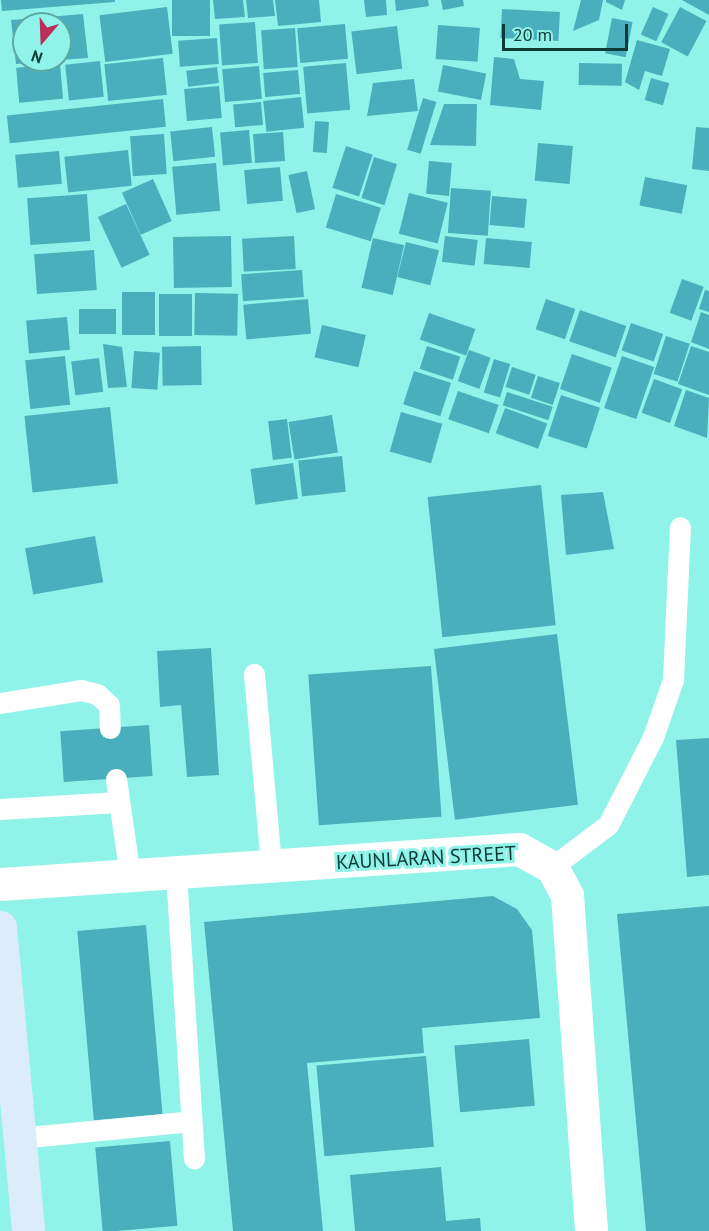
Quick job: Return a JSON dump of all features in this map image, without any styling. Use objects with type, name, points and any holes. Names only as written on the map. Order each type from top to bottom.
[{"type":"main road","points":[[0,927],[28,1231]]},
{"type":"street","name":"KAUNLARAN STREET","points":[[0,885],[519,849],[552,867]]},
{"type":"street","points":[[552,867],[567,895],[591,1231]]},
{"type":"lane","points":[[552,867],[608,825],[653,737],[673,680],[680,527]]},
{"type":"lane","points":[[254,674],[271,866]]},
{"type":"lane","points":[[0,704],[81,690],[97,694],[109,705],[110,728]]},
{"type":"lane","points":[[116,779],[130,876]]},
{"type":"lane","points":[[0,809],[119,802]]},
{"type":"lane","points":[[176,873],[194,1158]]},
{"type":"lane","points":[[19,1138],[191,1121]]},
{"type":"building","points":[[1,0],[115,0],[115,2],[2,11]]},
{"type":"building","points":[[172,0],[210,0],[210,36],[172,36]]},
{"type":"building","points":[[213,0],[243,0],[245,17],[215,19]]},
{"type":"building","points":[[246,0],[273,0],[275,16],[248,18]]},
{"type":"building","points":[[275,0],[319,0],[321,22],[278,26]]},
{"type":"building","points":[[364,0],[386,0],[387,15],[366,17]]},
{"type":"building","points":[[395,0],[428,0],[429,6],[396,11]]},
{"type":"building","points":[[441,0],[463,0],[464,6],[443,10]]},
{"type":"building","points":[[581,0],[603,0],[599,20],[573,31]]},
{"type":"building","points":[[606,0],[625,0],[622,10]]},
{"type":"building","points":[[682,0],[709,0],[709,15]]},
{"type":"building","points":[[167,7],[173,54],[105,62],[100,15]]},
{"type":"building","points":[[653,7],[669,14],[656,41],[641,34]]},
{"type":"building","points":[[680,7],[706,21],[688,56],[661,42]]},
{"type":"building","points":[[502,9],[560,12],[558,41],[500,38]]},
{"type":"building","points":[[83,14],[88,58],[72,59],[72,15]]},
{"type":"building","points":[[612,18],[633,22],[626,57],[605,53]]},
{"type":"building","points":[[255,22],[258,63],[222,65],[219,25]]},
{"type":"building","points":[[345,24],[348,59],[300,63],[297,28]]},
{"type":"building","points":[[438,25],[480,28],[478,62],[436,59]]},
{"type":"building","points":[[397,26],[402,69],[357,74],[351,32]]},
{"type":"building","points":[[295,28],[298,67],[264,69],[261,30]]},
{"type":"building","points":[[217,38],[219,64],[180,67],[178,41]]},
{"type":"building","points":[[637,40],[670,49],[662,76],[645,71],[639,90],[625,82]]},
{"type":"building","points":[[494,57],[514,59],[520,79],[544,81],[541,110],[490,105]]},
{"type":"building","points":[[163,58],[167,95],[108,101],[104,64]]},
{"type":"building","points":[[100,61],[104,97],[69,100],[66,72],[72,72],[72,64]]},
{"type":"building","points":[[346,63],[350,110],[307,114],[303,67]]},
{"type":"building","points":[[579,63],[622,64],[622,86],[579,85]]},
{"type":"building","points":[[443,65],[486,73],[481,100],[438,92]]},
{"type":"building","points":[[259,66],[262,99],[225,102],[222,69]]},
{"type":"building","points":[[217,67],[219,83],[188,87],[186,71]]},
{"type":"building","points":[[298,70],[300,94],[265,97],[263,73]]},
{"type":"building","points":[[17,72],[61,72],[63,99],[19,103]]},
{"type":"building","points":[[651,78],[669,83],[663,105],[645,100]]},
{"type":"building","points":[[414,79],[418,111],[367,116],[373,83]]},
{"type":"building","points":[[219,86],[222,118],[187,121],[184,89]]},
{"type":"building","points":[[301,97],[304,128],[266,132],[263,101]]},
{"type":"building","points":[[423,98],[436,102],[421,154],[407,150]]},
{"type":"building","points":[[163,99],[166,127],[10,143],[7,115]]},
{"type":"building","points":[[261,102],[263,125],[235,127],[233,104]]},
{"type":"building","points":[[444,104],[477,104],[476,146],[430,145]]},
{"type":"building","points":[[315,121],[329,122],[327,153],[313,152]]},
{"type":"building","points":[[212,127],[215,157],[173,161],[170,131]]},
{"type":"building","points":[[696,127],[709,128],[709,171],[692,169]]},
{"type":"building","points":[[249,130],[252,163],[223,165],[220,133]]},
{"type":"building","points":[[283,132],[285,161],[255,163],[253,134]]},
{"type":"building","points":[[164,134],[167,174],[133,176],[130,136]]},
{"type":"building","points":[[538,143],[573,146],[570,184],[535,181]]},
{"type":"building","points":[[346,146],[373,155],[359,196],[332,188]]},
{"type":"building","points":[[128,150],[132,186],[68,192],[64,157]]},
{"type":"building","points":[[59,151],[62,184],[18,188],[15,155]]},
{"type":"building","points":[[374,157],[397,164],[384,205],[361,198]]},
{"type":"building","points":[[429,161],[452,163],[449,196],[426,194]]},
{"type":"building","points":[[216,163],[220,211],[176,215],[172,167]]},
{"type":"building","points":[[280,167],[283,201],[247,204],[244,170]]},
{"type":"building","points":[[307,171],[315,209],[297,213],[288,175]]},
{"type":"building","points":[[645,177],[687,185],[682,214],[639,205]]},
{"type":"building","points":[[153,179],[172,221],[141,235],[122,193]]},
{"type":"building","points":[[451,188],[491,191],[488,236],[448,233]]},
{"type":"building","points":[[409,193],[448,203],[438,243],[399,234]]},
{"type":"building","points":[[87,194],[90,241],[30,245],[27,198]]},
{"type":"building","points":[[336,194],[381,208],[371,241],[326,227]]},
{"type":"building","points":[[492,196],[527,199],[524,228],[489,225]]},
{"type":"building","points":[[126,204],[150,255],[122,268],[98,217]]},
{"type":"building","points":[[231,236],[232,287],[174,288],[173,237]]},
{"type":"building","points":[[294,236],[296,269],[244,272],[242,239]]},
{"type":"building","points":[[445,236],[478,240],[475,266],[442,262]]},
{"type":"building","points":[[373,238],[404,245],[393,295],[362,288]]},
{"type":"building","points":[[486,238],[532,242],[530,268],[484,264]]},
{"type":"building","points":[[406,242],[439,250],[430,285],[397,277]]},
{"type":"building","points":[[94,250],[97,290],[37,294],[34,254]]},
{"type":"building","points":[[302,270],[304,297],[243,301],[241,274]]},
{"type":"building","points":[[682,279],[704,287],[691,321],[670,313]]},
{"type":"building","points":[[705,290],[709,291],[709,312],[699,309]]},
{"type":"building","points":[[122,292],[155,292],[155,335],[122,335]]},
{"type":"building","points":[[195,293],[238,294],[237,336],[194,335]]},
{"type":"building","points":[[159,294],[192,294],[192,336],[159,336]]},
{"type":"building","points":[[308,299],[311,334],[246,340],[243,305]]},
{"type":"building","points":[[546,299],[575,309],[565,339],[536,329]]},
{"type":"building","points":[[79,309],[116,309],[116,334],[79,334]]},
{"type":"building","points":[[580,310],[626,326],[616,357],[569,341]]},
{"type":"building","points":[[701,312],[709,315],[709,349],[691,342]]},
{"type":"building","points":[[429,313],[475,329],[466,355],[420,339]]},
{"type":"building","points":[[67,317],[70,350],[29,353],[26,321]]},
{"type":"building","points":[[631,323],[663,334],[654,361],[622,350]]},
{"type":"building","points":[[322,325],[366,335],[358,367],[315,357]]},
{"type":"building","points":[[666,336],[690,344],[677,382],[654,374]]},
{"type":"building","points":[[103,344],[122,347],[127,387],[108,388]]},
{"type":"building","points":[[201,346],[202,385],[163,386],[162,347]]},
{"type":"building","points":[[427,346],[460,357],[453,380],[420,369]]},
{"type":"building","points":[[691,346],[709,352],[709,395],[678,384]]},
{"type":"building","points":[[469,350],[491,358],[479,389],[458,381]]},
{"type":"building","points":[[134,351],[160,353],[157,390],[131,388]]},
{"type":"building","points":[[572,354],[612,368],[600,403],[560,389]]},
{"type":"building","points":[[65,356],[70,405],[30,409],[25,360]]},
{"type":"building","points":[[622,356],[654,367],[636,419],[604,408]]},
{"type":"building","points":[[99,358],[103,392],[75,395],[71,361]]},
{"type":"building","points":[[494,359],[510,364],[500,397],[484,392]]},
{"type":"building","points":[[512,367],[536,375],[529,395],[506,387]]},
{"type":"building","points":[[414,371],[451,383],[440,416],[403,404]]},
{"type":"building","points":[[538,376],[560,383],[553,405],[531,398]]},
{"type":"building","points":[[654,379],[682,389],[670,423],[642,413]]},
{"type":"building","points":[[686,390],[709,398],[707,438],[674,426]]},
{"type":"building","points":[[458,391],[499,405],[489,433],[448,419]]},
{"type":"building","points":[[507,392],[553,407],[548,420],[503,405]]},
{"type":"building","points":[[561,395],[600,408],[587,449],[548,436]]},
{"type":"building","points":[[110,407],[118,484],[33,493],[24,416]]},
{"type":"building","points":[[505,408],[547,423],[538,449],[496,433]]},
{"type":"building","points":[[401,412],[442,424],[431,463],[390,451]]},
{"type":"building","points":[[332,415],[338,453],[294,459],[289,422]]},
{"type":"building","points":[[287,419],[292,458],[273,460],[268,421]]},
{"type":"building","points":[[342,456],[346,492],[302,496],[298,461]]},
{"type":"building","points":[[293,463],[298,499],[255,505],[250,469]]},
{"type":"building","points":[[541,485],[556,625],[442,637],[428,497]]},
{"type":"building","points":[[603,492],[614,549],[566,555],[561,495]]},
{"type":"building","points":[[95,536],[103,582],[33,595],[25,548]]},
{"type":"building","points":[[557,634],[578,805],[455,820],[434,649]]},
{"type":"building","points":[[211,648],[219,775],[187,777],[181,705],[160,707],[157,651]]},
{"type":"building","points":[[431,666],[442,817],[319,825],[308,675]]},
{"type":"building","points":[[149,725],[153,776],[64,782],[60,731]]},
{"type":"building","points":[[709,738],[709,875],[687,877],[676,740]]},
{"type":"building","points":[[493,896],[517,909],[532,930],[540,1018],[422,1028],[424,1053],[307,1063],[323,1231],[233,1231],[204,922]]},
{"type":"building","points":[[709,906],[709,1231],[646,1231],[617,914]]},
{"type":"building","points":[[146,925],[163,1114],[94,1120],[77,931]]},
{"type":"building","points":[[529,1039],[535,1106],[460,1112],[454,1046]]},
{"type":"building","points":[[426,1056],[434,1147],[324,1156],[316,1066]]},
{"type":"building","points":[[170,1141],[177,1226],[103,1231],[95,1148]]},
{"type":"building","points":[[441,1167],[446,1221],[480,1218],[481,1231],[355,1231],[350,1175]]}]
